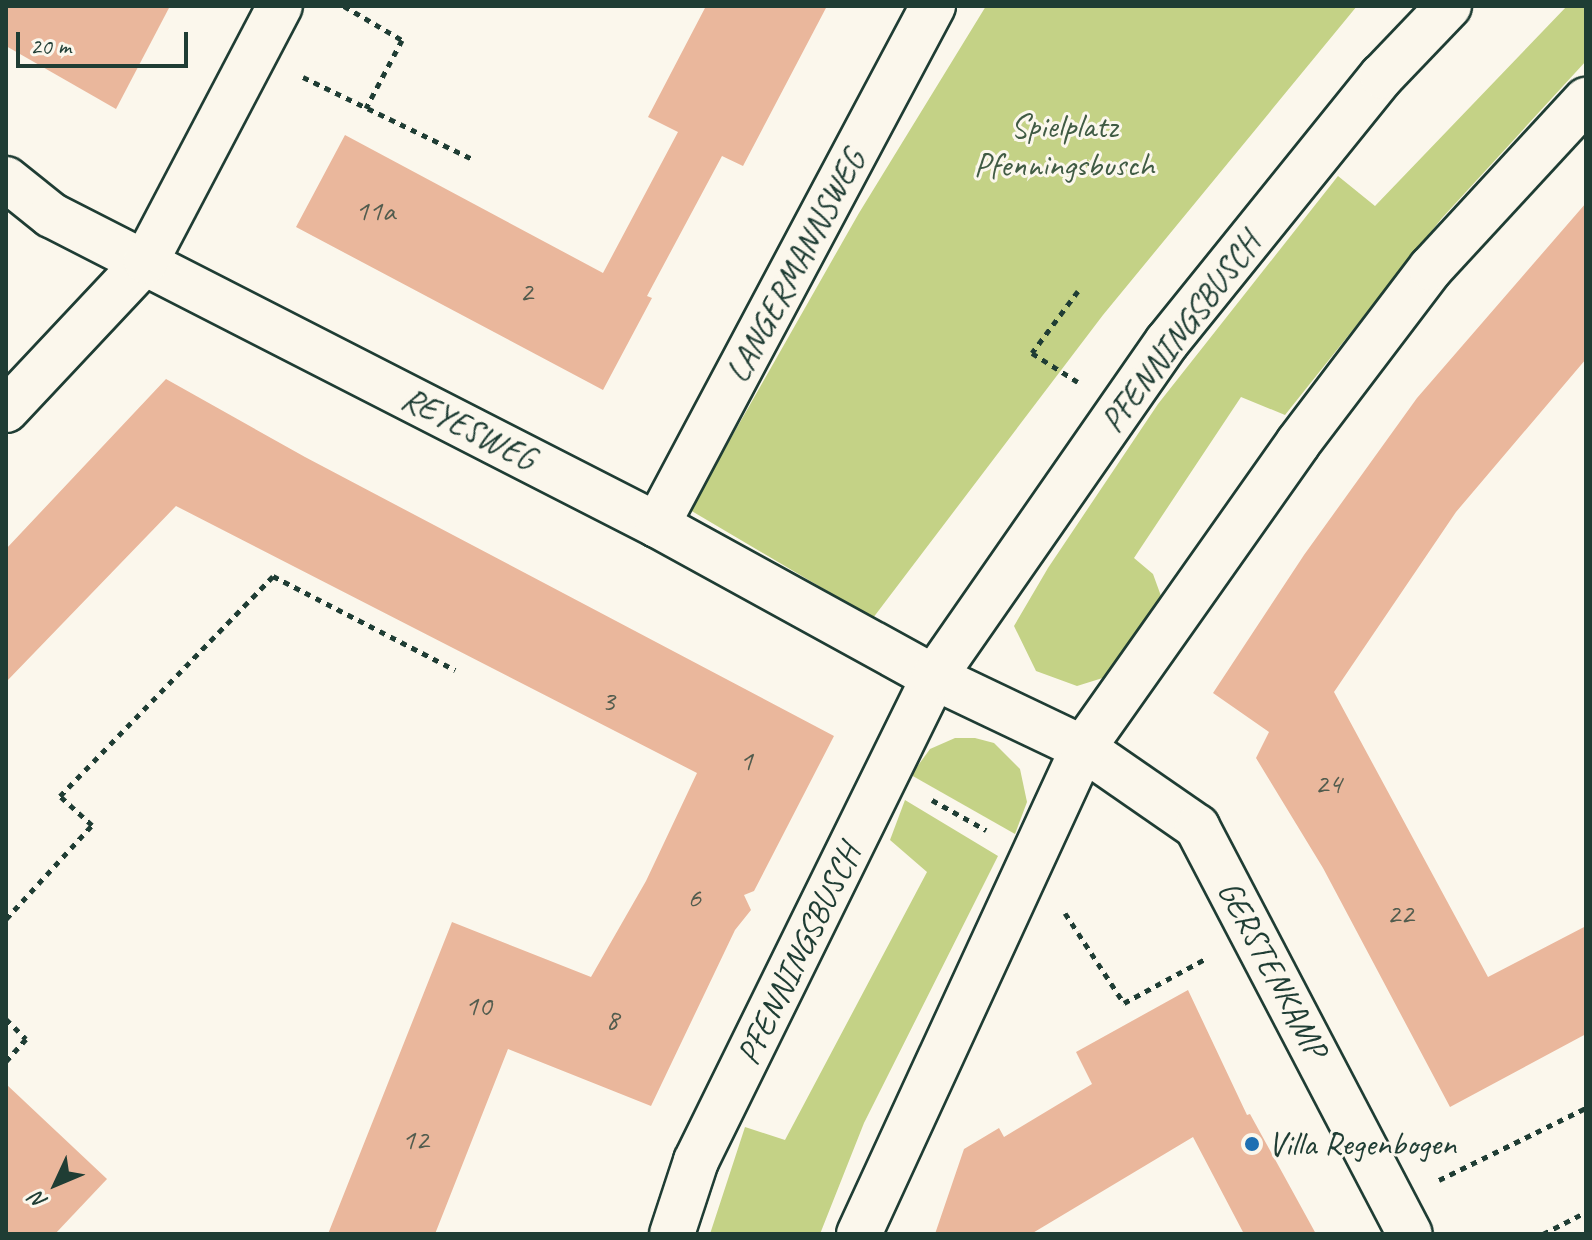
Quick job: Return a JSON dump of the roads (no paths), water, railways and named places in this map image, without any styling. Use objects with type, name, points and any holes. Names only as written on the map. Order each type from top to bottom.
[{"type":"street","points":[[6,410],[146,261],[280,6]]},
{"type":"street","name":"LANGERMANNSWEG","points":[[657,525],[933,6]]},
{"type":"street","name":"PFENNINGSBUSCH","points":[[672,1234],[696,1161],[934,677],[1167,342],[1382,76],[1449,6]]},
{"type":"street","points":[[859,1234],[1031,855],[1083,748],[1298,443],[1431,268],[1586,100]]},
{"type":"street","name":"REYESWEG","points":[[6,179],[51,215],[657,525],[934,677]]},
{"type":"street","points":[[934,677],[1083,748]]},
{"type":"street","name":"GERSTENKAMP","points":[[1083,748],[1197,827],[1402,1218]]},
{"type":"place","name":"Villa Regenbogen","points":[[1252,1144]]},
{"type":"park label","name":"Spielplatz Pfenningsbusch","points":[[1064,144]]}]
